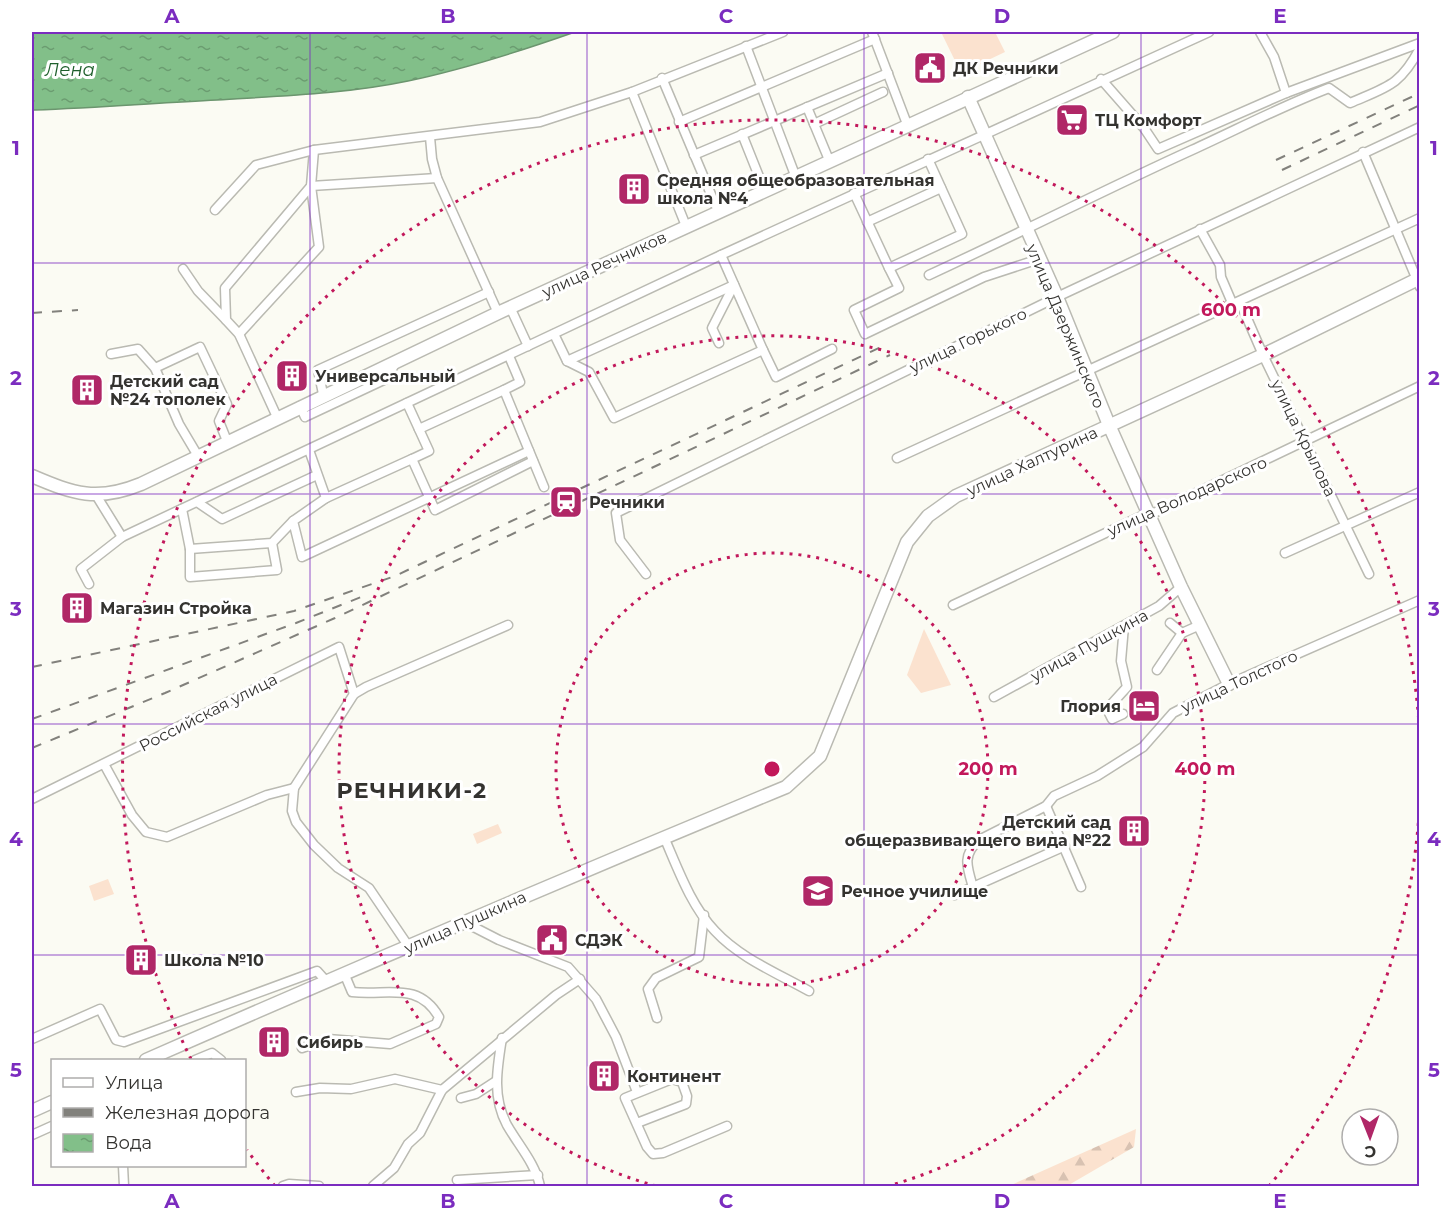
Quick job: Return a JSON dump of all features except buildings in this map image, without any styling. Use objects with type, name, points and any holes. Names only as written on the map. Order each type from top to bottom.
[{"type":"street","points":[[215,210],[256,165],[314,150],[540,122],[632,92],[662,78],[783,32]]},
{"type":"street","name":"улица Речников","points":[[32,476],[64,490],[96,495],[122,491],[323,394],[764,189],[1113,32]]},
{"type":"street","points":[[89,584],[81,569],[122,537],[854,193],[1101,79],[1209,32]]},
{"type":"street","points":[[1260,32],[1274,57],[1286,93]]},
{"type":"street","points":[[679,122],[874,35],[907,124]]},
{"type":"street","points":[[1101,79],[1144,128],[1158,149],[1286,93],[1419,43]]},
{"type":"street","points":[[746,46],[795,175]]},
{"type":"street","points":[[929,275],[1103,190],[1293,102],[1329,88],[1350,103],[1395,83],[1411,64],[1419,48]]},
{"type":"street","points":[[694,154],[888,73]]},
{"type":"street","points":[[662,78],[718,211]]},
{"type":"street","points":[[632,92],[686,226]]},
{"type":"street","points":[[814,124],[883,92]]},
{"type":"street","name":"улица Дзержинского","points":[[968,97],[1025,230],[1057,297],[1086,371],[1148,513],[1229,684]]},
{"type":"street","points":[[807,107],[829,160]]},
{"type":"street","name":"улица Горького","points":[[646,574],[620,540],[616,513],[1057,297],[1419,127]]},
{"type":"street","points":[[742,134],[764,189]]},
{"type":"street","points":[[430,137],[437,178],[498,313]]},
{"type":"street","points":[[239,334],[319,247],[311,186],[314,150]]},
{"type":"street","points":[[1363,152],[1419,281]]},
{"type":"street","points":[[890,268],[962,234],[928,159]]},
{"type":"street","points":[[226,320],[225,288],[311,186],[437,178]]},
{"type":"street","points":[[867,222],[941,188]]},
{"type":"street","points":[[854,193],[899,288],[854,310],[865,334],[984,277],[1039,259]]},
{"type":"street","points":[[897,458],[1419,218]]},
{"type":"street","name":"улица Крылова","points":[[1200,229],[1220,265],[1221,277],[1237,303],[1307,441],[1369,574]]},
{"type":"street","points":[[721,255],[776,377],[832,349]]},
{"type":"street","points":[[183,269],[198,291],[239,334],[277,417]]},
{"type":"street","name":"улица Халтурина","points":[[786,787],[820,756],[907,542],[928,516],[956,496],[1419,281]]},
{"type":"street","points":[[720,343],[712,328],[734,285]]},
{"type":"street","points":[[567,361],[734,285]]},
{"type":"street","points":[[323,394],[318,370],[489,292]]},
{"type":"street","points":[[510,307],[528,346]]},
{"type":"street","points":[[554,334],[567,361],[589,372],[614,418],[764,350]]},
{"type":"street","points":[[156,368],[200,347],[227,404],[219,421],[228,441]]},
{"type":"street","points":[[111,354],[138,349],[156,368],[179,424],[198,456]]},
{"type":"street","points":[[419,429],[520,382],[508,356]]},
{"type":"street","points":[[300,406],[305,417],[386,379],[397,360]]},
{"type":"street","name":"улица Володарского","points":[[953,605],[1148,513],[1152,514],[1419,386]]},
{"type":"street","points":[[504,390],[544,487]]},
{"type":"street","points":[[190,549],[272,543],[293,521],[326,498],[429,452],[407,403]]},
{"type":"street","points":[[309,450],[326,498]]},
{"type":"street","points":[[293,521],[302,557],[529,451]]},
{"type":"street","points":[[412,459],[435,510],[533,461]]},
{"type":"street","points":[[197,502],[222,519],[318,475]]},
{"type":"street","points":[[1286,553],[1419,492]]},
{"type":"street","points":[[96,495],[122,537]]},
{"type":"street","points":[[182,509],[190,549],[190,577],[277,570],[272,543]]},
{"type":"street","name":"улица Пушкина","points":[[994,697],[1159,606],[1182,587]]},
{"type":"street","name":"улица Толстого","points":[[973,887],[965,860],[970,848],[979,840],[1046,806],[1054,796],[1097,776],[1143,747],[1173,713],[1229,684],[1419,600]]},
{"type":"street","points":[[1170,623],[1182,633]]},
{"type":"street","points":[[409,947],[369,888],[338,868],[314,845],[296,822],[292,811],[294,788],[354,694],[508,625]]},
{"type":"street","points":[[1157,670],[1182,633],[1200,625]]},
{"type":"street","points":[[1123,714],[1112,719],[1107,709],[1127,687],[1121,661],[1124,626]]},
{"type":"street","name":"Российская улица","points":[[32,799],[339,647],[354,694]]},
{"type":"street","points":[[104,764],[132,815],[146,832],[167,837],[267,795],[294,788]]},
{"type":"street","name":"улица Пушкина","points":[[148,1059],[409,947],[462,921],[786,787]]},
{"type":"street","points":[[1046,806],[1081,887]]},
{"type":"street","points":[[664,837],[689,893],[714,931],[744,955],[809,991]]},
{"type":"street","points":[[955,895],[1065,846]]},
{"type":"street","points":[[657,1018],[648,989],[656,978],[699,957],[704,915]]},
{"type":"street","points":[[462,921],[500,940],[568,967],[596,999],[616,1037],[637,1092]]},
{"type":"street","points":[[32,1039],[100,1008],[116,1040],[124,1042],[317,971],[326,981]]},
{"type":"street","points":[[302,1048],[328,1039],[390,1044],[436,1024],[439,1017],[431,1002],[418,994],[352,992],[344,973]]},
{"type":"street","points":[[373,1186],[394,1168],[408,1144],[420,1133],[442,1089],[502,1038],[580,979]]},
{"type":"street","points":[[502,1038],[496,1081],[500,1108],[507,1125],[538,1175],[540,1186]]},
{"type":"street","points":[[197,1059],[212,1053],[220,1059]]},
{"type":"street","points":[[637,1123],[686,1104],[687,1096],[682,1082],[677,1079],[665,1081],[625,1098],[649,1151],[657,1154],[727,1126]]},
{"type":"street","points":[[296,1092],[320,1088],[351,1089],[395,1080],[442,1089]]},
{"type":"street","points":[[461,1098],[476,1094],[496,1081]]},
{"type":"street","points":[[32,1112],[51,1102]]},
{"type":"street","points":[[32,1135],[51,1126]]},
{"type":"street","points":[[123,1167],[124,1186]]},
{"type":"street","points":[[457,1180],[538,1175]]},
{"type":"street","points":[[283,1186],[289,1184],[318,1186]]},
{"type":"green space","points":[[941,32],[995,32],[1005,52],[961,73]]},
{"type":"green space","points":[[924,629],[951,685],[921,693],[907,675]]},
{"type":"green space","points":[[498,824],[502,833],[477,844],[473,834]]},
{"type":"green space","points":[[108,879],[114,894],[94,901],[89,886]]},
{"type":"green space","points":[[1136,1129],[1134,1147],[1067,1186],[1009,1186]]},
{"type":"water","name":"Лена","points":[[32,32],[575,32],[451,71],[361,89],[289,96],[32,110]]},
{"type":"railway","points":[[1276,160],[1420,93]]},
{"type":"railway","points":[[1282,170],[1420,105]]},
{"type":"railway","points":[[32,313],[78,310]]},
{"type":"railway","points":[[32,667],[294,611],[395,576],[885,345]]},
{"type":"railway","points":[[32,748],[165,693],[335,618],[890,355]]},
{"type":"railway","points":[[32,719],[361,597]]},
{"type":"place","name":"ДК Речники","points":[[930,68]]},
{"type":"place","name":"ТЦ Комфорт","points":[[1072,120]]},
{"type":"place","name":"Средняя общеобразовательная школа №4","points":[[634,189]]},
{"type":"place","name":"Универсальный","points":[[292,376]]},
{"type":"place","name":"Детский сад №24 тополек","points":[[87,390]]},
{"type":"place","name":"Речники","points":[[566,502]]},
{"type":"place","name":"Магазин Стройка","points":[[77,608]]},
{"type":"place","name":"Глория","points":[[1144,706]]},
{"type":"place","name":"Детский сад общеразвивающего вида №22","points":[[1134,831]]},
{"type":"place","name":"Речное училище","points":[[818,891]]},
{"type":"place","name":"СДЭК","points":[[552,940]]},
{"type":"place","name":"Школа №10","points":[[141,960]]},
{"type":"place","name":"Сибирь","points":[[274,1042]]},
{"type":"place","name":"Континент","points":[[604,1076]]},
{"type":"district","name":"РЕЧНИКИ-2","points":[[412,790]]}]
